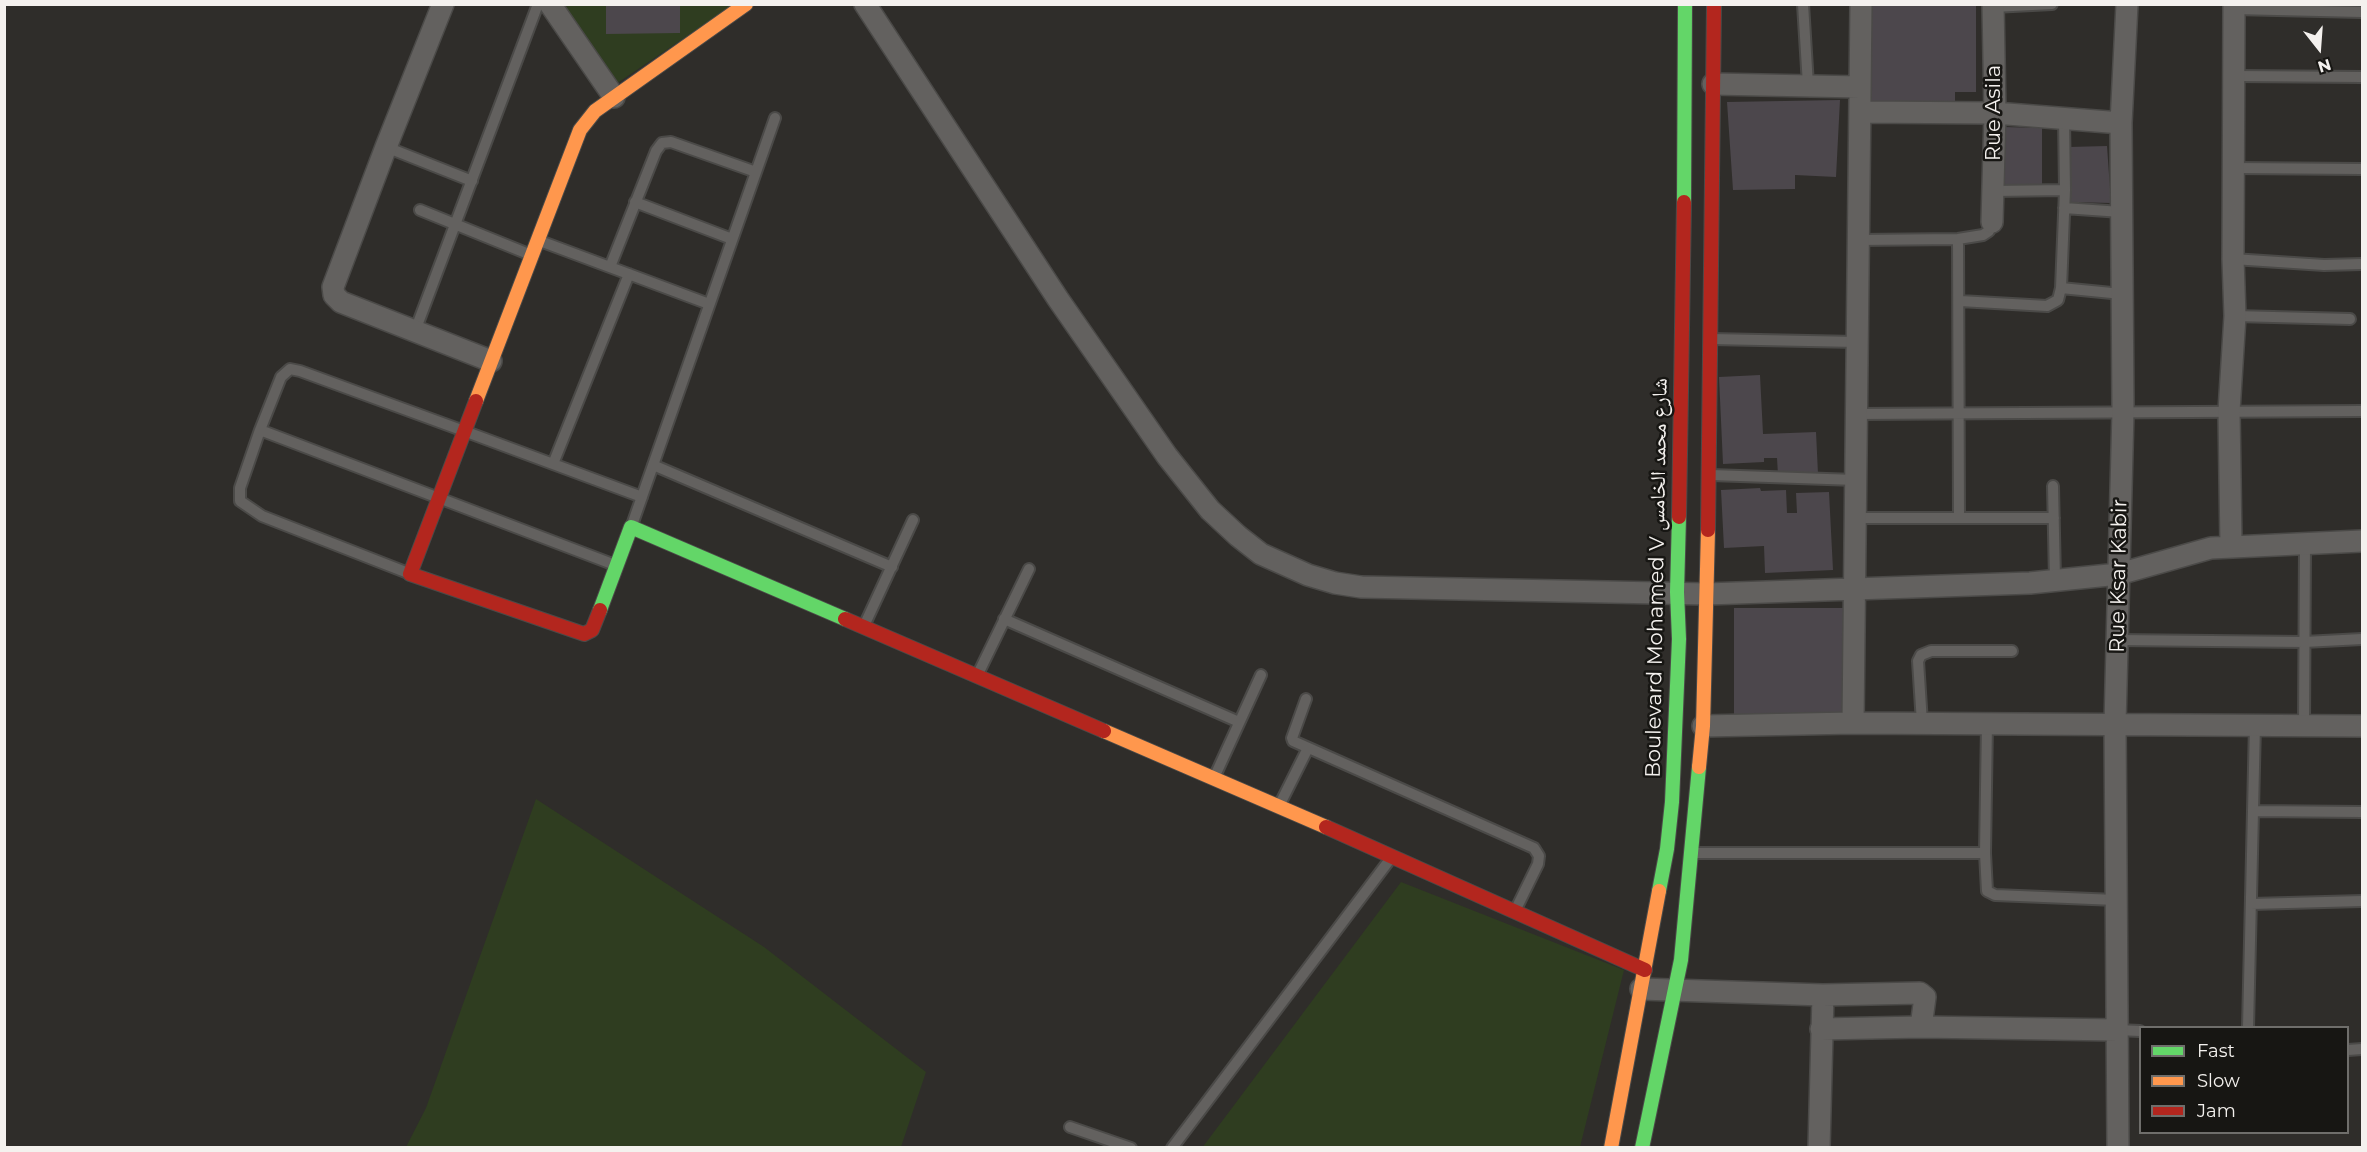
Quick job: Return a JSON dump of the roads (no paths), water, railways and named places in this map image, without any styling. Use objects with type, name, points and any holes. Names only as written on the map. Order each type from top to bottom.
[{"type":"street","points":[[443,4],[333,287],[334,295],[341,302],[491,361]]},
{"type":"street","points":[[550,4],[614,97]]},
{"type":"street","points":[[746,4],[595,111],[580,130],[410,574],[584,634],[592,630],[631,527],[1392,856],[1515,912],[1643,980],[1674,992],[1823,995],[1920,993],[1925,997],[1921,1027]]},
{"type":"street","points":[[865,4],[1058,299],[1167,456],[1210,510],[1261,554],[1308,575],[1335,583],[1361,587],[1707,594],[2030,583],[2119,573],[2211,548],[2362,541]]},
{"type":"street","name":"Boulevard Mohamed V شارع محمد الخامس","points":[[1611,1148],[1667,849],[1672,802],[1678,639],[1683,342],[1685,4]]},
{"type":"street","points":[[1642,1148],[1681,960],[1703,726],[1711,339],[1714,4]]},
{"type":"street","points":[[1853,723],[1861,4]]},
{"type":"street","name":"Rue Ksar Kabir","points":[[2118,1148],[2115,724],[2123,411],[2121,123],[2127,4]]},
{"type":"street","name":"Rue Asila","points":[[1992,222],[1995,113],[1993,6]]},
{"type":"street","points":[[2231,546],[2229,411],[2235,316],[2233,260],[2234,7]]},
{"type":"street","points":[[1713,84],[1860,87]]},
{"type":"street","points":[[1860,112],[1995,113],[2121,123]]},
{"type":"street","points":[[1703,726],[1853,723],[2362,726]]},
{"type":"street","points":[[1819,1148],[1823,995]]},
{"type":"street","points":[[1821,1029],[1921,1027],[2117,1030]]},
{"type":"lane","points":[[415,331],[538,4]]},
{"type":"lane","points":[[1803,4],[1808,86]]},
{"type":"lane","points":[[1993,6],[2052,4]]},
{"type":"lane","points":[[2234,7],[2362,12]]},
{"type":"lane","points":[[2235,76],[2362,77]]},
{"type":"lane","points":[[631,527],[775,118]]},
{"type":"lane","points":[[1959,302],[2047,306],[2056,302],[2061,288],[2065,190],[2064,118]]},
{"type":"lane","points":[[609,267],[656,151],[662,143],[667,141],[756,171]]},
{"type":"lane","points":[[386,147],[472,181]]},
{"type":"lane","points":[[2234,168],[2362,169]]},
{"type":"lane","points":[[1994,191],[2065,190]]},
{"type":"lane","points":[[635,202],[732,239]]},
{"type":"lane","points":[[2064,208],[2121,212]]},
{"type":"lane","points":[[420,210],[532,255]]},
{"type":"lane","points":[[1858,240],[1958,239],[1983,235],[1989,231],[1992,222]]},
{"type":"lane","points":[[1958,239],[1959,518]]},
{"type":"lane","points":[[537,240],[709,304]]},
{"type":"lane","points":[[2233,260],[2324,265],[2362,264]]},
{"type":"lane","points":[[553,464],[629,274]]},
{"type":"lane","points":[[2061,288],[2122,294]]},
{"type":"lane","points":[[2235,316],[2350,319]]},
{"type":"lane","points":[[1711,339],[1857,342]]},
{"type":"lane","points":[[410,574],[262,516],[240,501],[240,488],[260,430],[281,377],[290,369],[642,497]]},
{"type":"lane","points":[[1856,414],[2362,411]]},
{"type":"lane","points":[[260,430],[615,565]]},
{"type":"lane","points":[[653,465],[892,567]]},
{"type":"lane","points":[[1708,475],[1856,480]]},
{"type":"lane","points":[[2053,486],[2055,580]]},
{"type":"lane","points":[[1855,518],[2054,518]]},
{"type":"lane","points":[[863,627],[913,520]]},
{"type":"lane","points":[[2304,725],[2306,543]]},
{"type":"lane","points":[[977,676],[1029,569]]},
{"type":"lane","points":[[1004,619],[1239,722]]},
{"type":"lane","points":[[2118,640],[2304,642],[2362,639]]},
{"type":"lane","points":[[1922,723],[1918,661],[1921,655],[1931,651],[2012,651]]},
{"type":"lane","points":[[1213,779],[1261,675]]},
{"type":"lane","points":[[1306,699],[1292,740],[1534,848],[1539,856],[1538,864],[1515,912]]},
{"type":"lane","points":[[1987,723],[1985,853],[1986,886],[1991,895],[2116,900]]},
{"type":"lane","points":[[2247,1026],[2255,724]]},
{"type":"lane","points":[[1278,807],[1308,748]]},
{"type":"lane","points":[[2254,811],[2362,812]]},
{"type":"lane","points":[[1692,853],[1985,853]]},
{"type":"lane","points":[[1172,1148],[1392,856]]},
{"type":"lane","points":[[2251,904],[2362,901]]},
{"type":"lane","points":[[2117,1030],[2139,1031]]},
{"type":"lane","points":[[1070,1127],[1099,1142],[1131,1148]]}]
